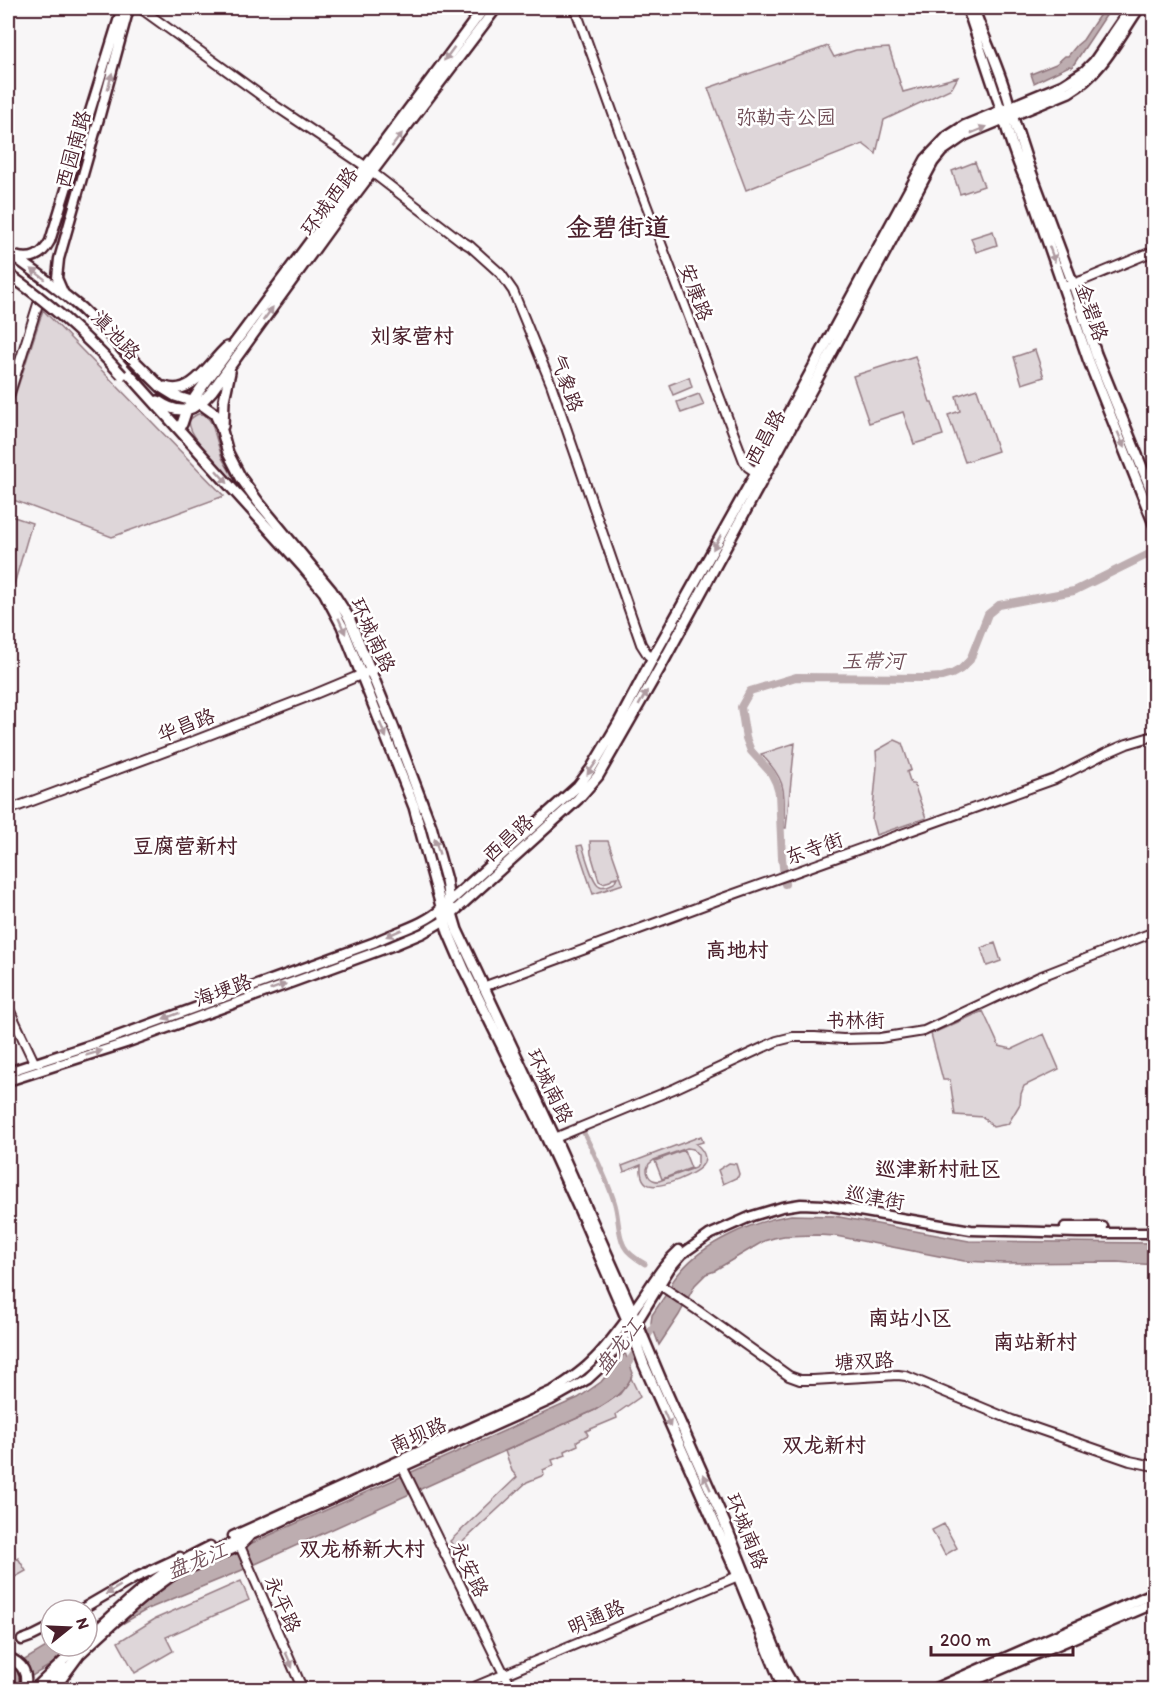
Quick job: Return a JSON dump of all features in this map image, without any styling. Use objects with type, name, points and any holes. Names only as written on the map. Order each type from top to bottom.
[{"type":"main road","name":"西园南路","points":[[8,252],[27,258],[40,255],[50,241],[122,8]]},
{"type":"main road","name":"西园南路","points":[[67,297],[59,286],[58,264],[129,8]]},
{"type":"main road","name":"环城西路","points":[[187,410],[216,387],[484,8]]},
{"type":"main road","name":"环城西路","points":[[196,402],[244,331],[496,8]]},
{"type":"main road","points":[[967,8],[1007,113]]},
{"type":"main road","points":[[974,8],[995,60],[1007,113]]},
{"type":"main road","name":"西昌路","points":[[1007,113],[1063,85],[1085,71],[1094,62],[1131,8]]},
{"type":"main road","name":"西昌路","points":[[448,916],[572,805],[598,776],[661,666],[926,159],[947,137],[964,126],[1069,92],[1086,81],[1101,65],[1139,8]]},
{"type":"main road","name":"金碧路","points":[[1007,113],[1069,285],[1155,497]]},
{"type":"main road","points":[[61,209],[55,242],[59,246],[63,244]]},
{"type":"main road","name":"滇池路","points":[[8,252],[67,297],[105,331],[155,382],[172,395],[196,402],[212,411]]},
{"type":"main road","name":"滇池路","points":[[8,266],[80,323],[149,395]]},
{"type":"main road","points":[[8,274],[69,322],[140,392],[162,406],[174,410],[187,410],[182,424],[189,439]]},
{"type":"main road","name":"金碧路","points":[[1069,285],[1088,358],[1155,524]]},
{"type":"main road","points":[[146,374],[167,388],[179,390],[186,387],[197,379],[216,356],[244,331]]},
{"type":"main road","points":[[224,437],[225,394],[234,361]]},
{"type":"main road","points":[[122,375],[162,406],[189,439],[260,511]]},
{"type":"main road","points":[[149,395],[156,390],[155,382]]},
{"type":"main road","points":[[182,424],[186,414],[194,409],[205,408],[212,411],[220,422],[226,448],[235,468],[260,511]]},
{"type":"main road","name":"西昌路","points":[[445,905],[578,786],[598,758],[652,658],[760,476]]},
{"type":"main road","points":[[1143,495],[1144,492],[1147,493],[1155,512]]},
{"type":"main road","name":"环城南路","points":[[260,511],[303,554],[342,605],[349,618],[431,826],[446,880],[445,905],[448,932],[542,1126],[634,1325],[635,1340],[644,1365],[738,1575],[784,1689]]},
{"type":"main road","name":"海埂路","points":[[8,1072],[124,1034],[375,942],[394,932],[420,923],[445,905]]},
{"type":"main road","name":"环城南路","points":[[448,916],[457,930],[555,1138],[629,1315]]},
{"type":"main road","name":"海埂路","points":[[8,1081],[126,1043],[392,946],[423,933],[448,916]]},
{"type":"main road","name":"巡津街","points":[[629,1315],[668,1260],[703,1233],[741,1215],[790,1200],[834,1201],[970,1225],[1155,1227]]},
{"type":"main road","name":"巡津街","points":[[634,1325],[664,1288],[670,1268],[682,1254],[709,1235],[768,1210],[801,1204],[824,1205],[971,1230],[1155,1233]]},
{"type":"main road","name":"南坝路","points":[[173,1569],[192,1555],[235,1544],[402,1467],[542,1396],[575,1376],[595,1359],[629,1315]]},
{"type":"main road","name":"环城南路","points":[[634,1325],[642,1331],[724,1521],[782,1666],[796,1689]]},
{"type":"main road","name":"南坝路","points":[[235,1544],[551,1400],[583,1382],[601,1367],[634,1325]]},
{"type":"main road","points":[[575,1376],[582,1377],[583,1382]]},
{"type":"main road","points":[[99,1628],[137,1592],[173,1569],[192,1567],[235,1544]]},
{"type":"main road","points":[[99,1599],[158,1566],[235,1544]]},
{"type":"main road","points":[[99,1634],[173,1569]]},
{"type":"main road","points":[[932,1689],[1155,1593]]},
{"type":"main road","points":[[952,1689],[1155,1603]]},
{"type":"main road","points":[[22,1640],[39,1633]]},
{"type":"main road","points":[[8,1658],[17,1662],[25,1671],[27,1680],[24,1689]]},
{"type":"main road","points":[[33,1689],[71,1658]]},
{"type":"main road","points":[[43,1689],[72,1658]]},
{"type":"main road","points":[[53,1689],[74,1658]]},
{"type":"street","name":"气象路","points":[[140,8],[277,107],[369,169],[470,246],[507,281],[551,384],[641,644],[652,658]]},
{"type":"street","name":"安康路","points":[[575,8],[638,183],[744,461],[760,476]]},
{"type":"street","points":[[1069,285],[1155,251]]},
{"type":"street","points":[[8,399],[38,304],[45,293]]},
{"type":"street","name":"华昌路","points":[[8,810],[369,672]]},
{"type":"street","name":"东寺街","points":[[483,987],[1055,779],[1127,744],[1155,736]]},
{"type":"street","name":"书林街","points":[[555,1138],[676,1088],[777,1041],[815,1037],[880,1038],[924,1031],[1039,977],[1155,932]]},
{"type":"street","points":[[8,1007],[34,1062]]},
{"type":"street","name":"塘双路","points":[[664,1288],[789,1376],[800,1380],[906,1376],[1012,1420],[1130,1461],[1155,1466]]},
{"type":"street","name":"永安路","points":[[402,1467],[504,1674],[514,1689]]},
{"type":"street","name":"永平路","points":[[235,1544],[249,1568],[303,1689]]},
{"type":"street","name":"明通路","points":[[467,1689],[738,1575]]},
{"type":"green space","name":"弥勒寺公园","points":[[828,46],[834,57],[856,50],[889,48],[903,92],[958,77],[952,88],[884,120],[876,154],[863,144],[746,190],[708,88]]},
{"type":"green space","points":[[975,162],[984,186],[960,194],[952,171]]},
{"type":"green space","points":[[993,231],[997,245],[976,252],[971,238]]},
{"type":"green space","points":[[43,310],[224,496],[112,537],[8,498],[8,417]]},
{"type":"green space","points":[[1035,350],[1044,377],[1022,384],[1014,357]]},
{"type":"green space","points":[[915,356],[943,435],[914,444],[903,412],[869,423],[853,376]]},
{"type":"green space","points":[[689,377],[692,387],[673,395],[669,385]]},
{"type":"green space","points":[[977,389],[998,451],[965,462],[948,415],[960,411],[956,396]]},
{"type":"green space","points":[[699,394],[704,405],[681,413],[677,402]]},
{"type":"green space","points":[[198,414],[205,415],[211,422],[222,458],[235,483],[193,434],[190,420]]},
{"type":"green space","points":[[8,515],[32,523],[8,605]]},
{"type":"green space","points":[[895,740],[902,743],[911,770],[907,772],[911,784],[914,784],[926,818],[876,835],[872,820],[877,766],[876,751]]},
{"type":"green space","points":[[795,743],[786,828],[784,828],[783,788],[776,772],[761,754]]},
{"type":"green space","points":[[590,841],[608,841],[623,884],[593,894],[577,846],[582,845],[597,884],[605,886],[614,883],[617,877],[603,883],[599,881],[591,854]]},
{"type":"green space","points":[[995,943],[1001,961],[987,966],[981,948]]},
{"type":"green space","points":[[983,1011],[999,1046],[1012,1049],[1044,1034],[1059,1069],[1024,1086],[1020,1104],[1008,1124],[993,1127],[983,1117],[955,1115],[950,1080],[943,1080],[931,1034]]},
{"type":"green space","points":[[701,1136],[703,1142],[696,1144],[705,1157],[704,1162],[697,1171],[678,1180],[652,1186],[644,1180],[641,1165],[624,1172],[622,1166]],"holes":[[[687,1148],[693,1149],[698,1155],[695,1168],[659,1181],[649,1176],[647,1169],[654,1160]]]},
{"type":"green space","points":[[684,1150],[691,1168],[662,1179],[655,1161]]},
{"type":"green space","points":[[729,1163],[736,1164],[739,1174],[738,1177],[723,1184],[718,1170]]},
{"type":"green space","points":[[631,1378],[640,1397],[616,1414],[617,1418],[586,1431],[588,1435],[577,1441],[578,1445],[565,1451],[566,1455],[552,1460],[554,1465],[543,1470],[544,1475],[527,1482],[455,1549],[450,1541],[517,1477],[512,1471],[505,1451],[595,1410],[620,1394]]},
{"type":"green space","points":[[944,1524],[957,1548],[945,1555],[932,1530]]},
{"type":"green space","points":[[18,1558],[26,1571],[8,1581],[8,1565]]},
{"type":"green space","points":[[241,1581],[249,1600],[166,1637],[173,1651],[135,1673],[118,1642],[155,1619]]},
{"type":"shaded area","points":[[1104,8],[1111,8],[1072,67],[1069,66],[1034,83],[1031,74],[1056,64],[1068,56],[1083,40]]},
{"type":"shaded area","points":[[791,1215],[834,1216],[969,1241],[1154,1243],[1154,1265],[1117,1262],[964,1261],[836,1236],[784,1236],[764,1241],[715,1271],[706,1274],[695,1285],[659,1345],[651,1323],[652,1315],[674,1279],[690,1261],[731,1234],[761,1222]]},
{"type":"shaded area","points":[[625,1353],[633,1373],[627,1385],[618,1395],[595,1410],[240,1571],[148,1609],[99,1637],[99,1619],[134,1600],[252,1543],[578,1398],[601,1382]]},
{"type":"shaded area","points":[[39,1651],[39,1658],[63,1658],[8,1690],[8,1670]]},
{"type":"waterway","name":"玉带河","points":[[785,884],[779,793],[771,773],[751,751],[746,738],[741,707],[750,691],[796,677],[926,678],[952,674],[970,660],[988,614],[999,605],[1074,591],[1153,552]]},
{"type":"waterway","points":[[584,1133],[616,1206],[624,1246],[636,1259],[645,1264]]},
{"type":"waterway","name":"盘龙江","points":[[623,1370],[659,1319]]},
{"type":"tunnel","points":[[8,1641],[22,1640]]},
{"type":"railway","points":[[8,1671],[15,1690]]},
{"type":"district","name":"金碧街道","points":[[618,227]]},
{"type":"district","name":"刘家营村","points":[[412,335]]},
{"type":"district","name":"豆腐营新村","points":[[185,845]]},
{"type":"district","name":"高地村","points":[[737,949]]},
{"type":"district","name":"巡津新村社区","points":[[938,1168]]},
{"type":"district","name":"南站小区","points":[[910,1317]]},
{"type":"district","name":"南站新村","points":[[1035,1341]]},
{"type":"district","name":"双龙新村","points":[[824,1444]]},
{"type":"district","name":"双龙桥新大村","points":[[362,1548]]}]
